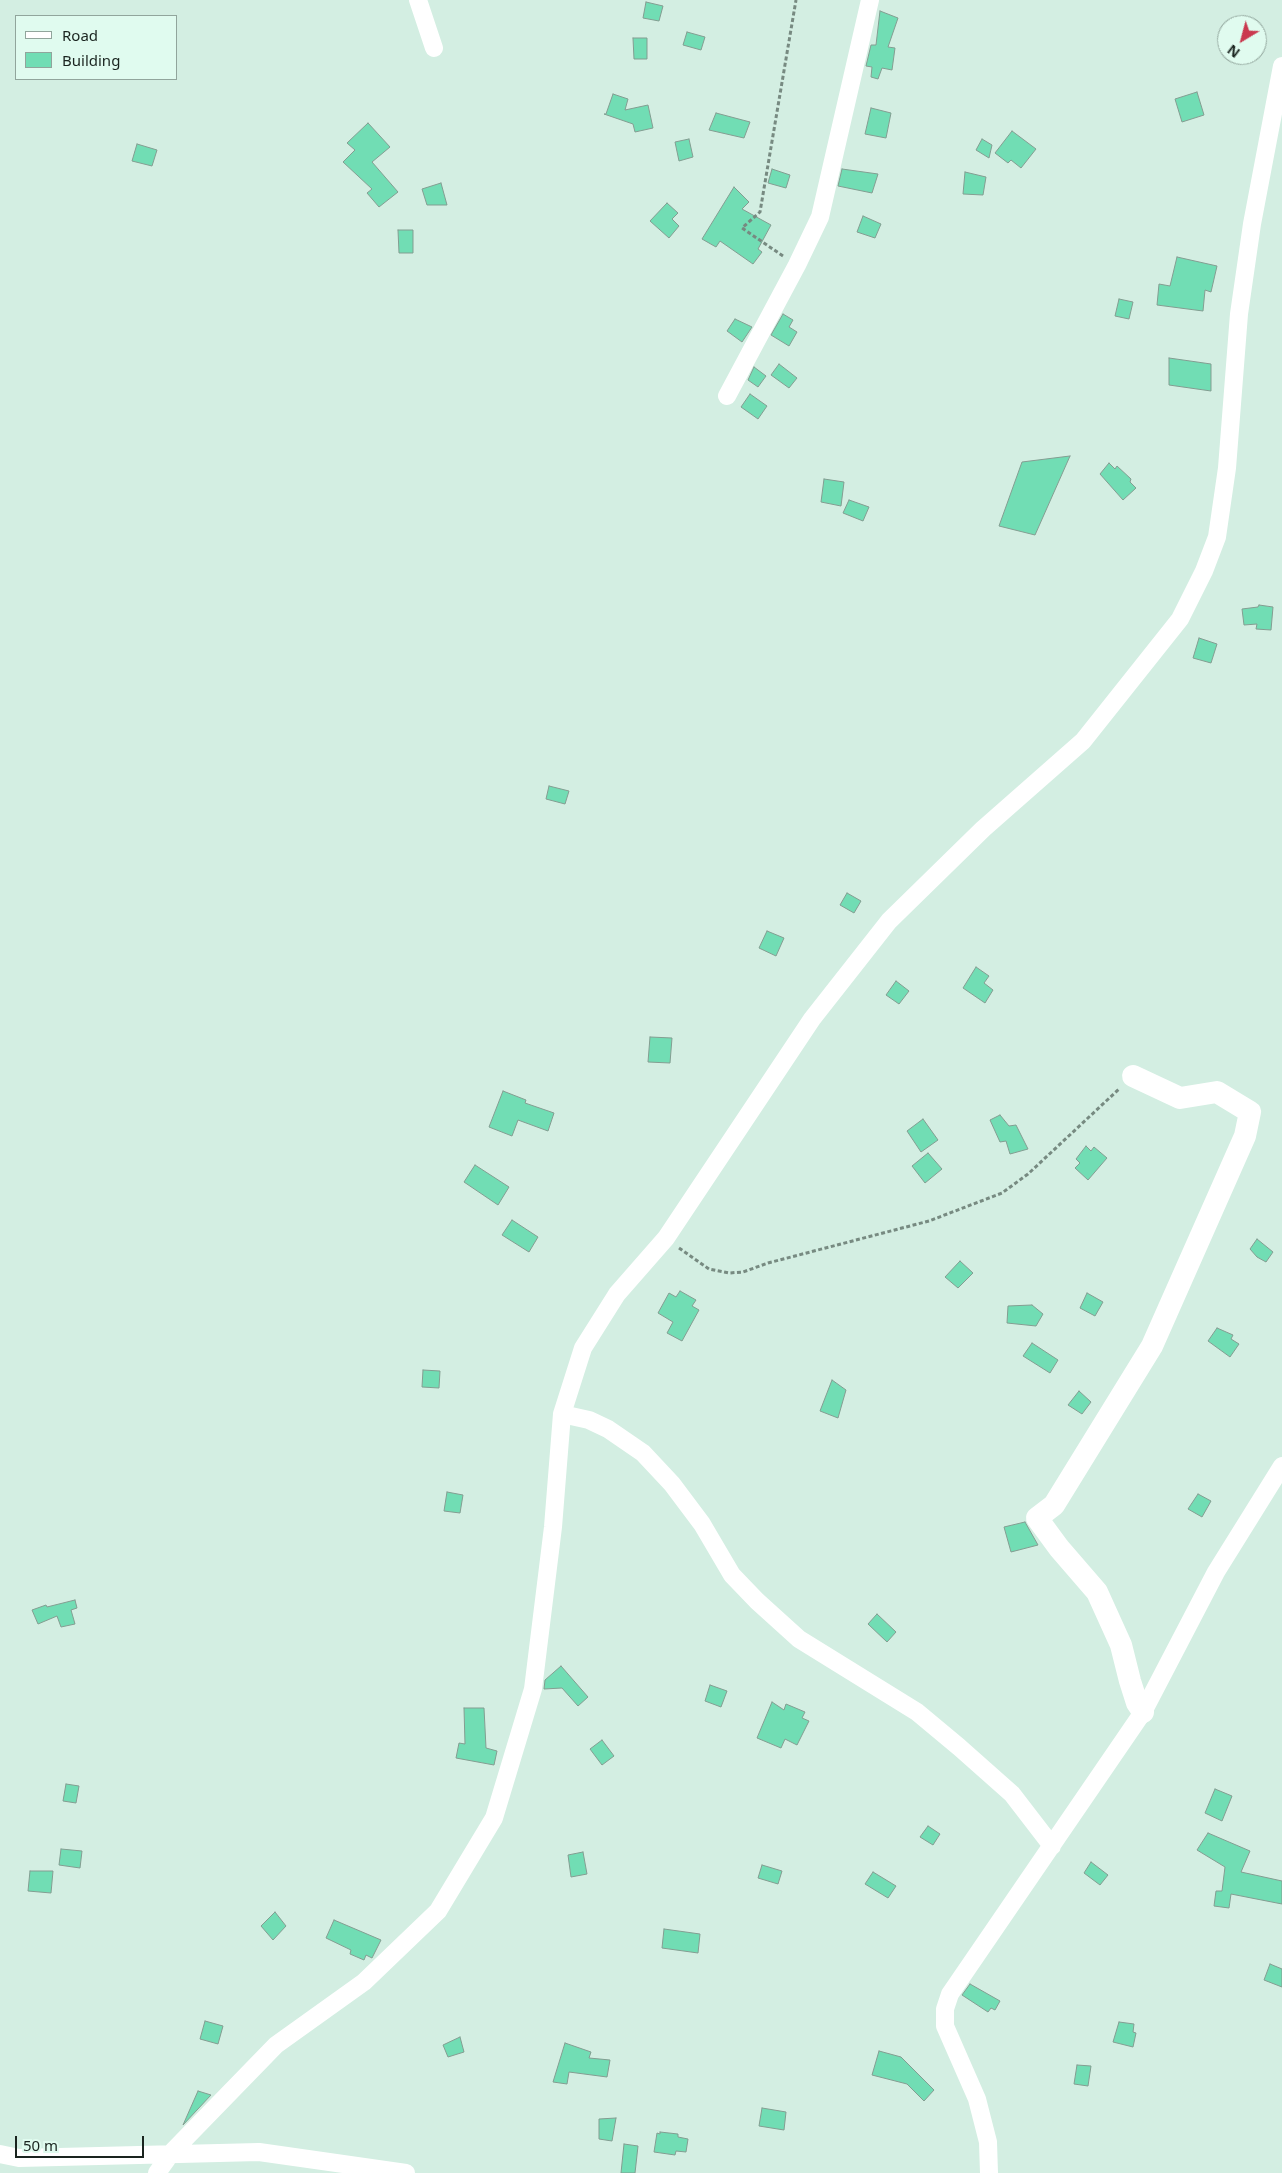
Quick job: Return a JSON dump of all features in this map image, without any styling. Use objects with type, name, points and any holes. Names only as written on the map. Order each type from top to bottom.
[{"type":"street","points":[[418,0],[434,48]]},
{"type":"street","points":[[727,396],[797,265],[820,216],[870,0]]},
{"type":"street","points":[[157,2173],[172,2152],[276,2045],[364,1982],[438,1912],[494,1818],[533,1688],[554,1527],[562,1414],[583,1348],[617,1294],[666,1238],[812,1019],[889,921],[983,829],[1083,741],[1180,619],[1204,571],[1216,537],[1227,468],[1239,314],[1252,224],[1282,66]]},
{"type":"street","points":[[1133,1076],[1180,1098],[1217,1092],[1250,1112],[1245,1136],[1152,1346],[1054,1505],[1037,1518],[1059,1548],[1097,1592],[1121,1645],[1132,1688],[1143,1712]]},
{"type":"street","points":[[562,1414],[589,1420],[608,1429],[642,1453],[672,1484],[702,1524],[732,1575],[757,1601],[798,1639],[917,1712],[960,1747],[1012,1794],[1052,1846]]},
{"type":"street","points":[[989,2173],[988,2142],[977,2099],[945,2026],[945,2009],[950,1994],[970,1962],[1143,1712],[1216,1572],[1282,1466]]},
{"type":"street","points":[[0,2154],[19,2158],[172,2152],[259,2152],[406,2173]]},
{"type":"path","points":[[796,0],[760,212],[742,228],[797,265]]},
{"type":"path","points":[[666,1238],[709,1269],[729,1273],[743,1272],[768,1263],[929,1221],[1002,1193],[1028,1174],[1133,1076]]},
{"type":"building","points":[[646,2],[663,6],[659,21],[643,18]]},
{"type":"building","points":[[880,11],[898,18],[888,47],[895,48],[892,70],[882,68],[878,79],[871,77],[872,67],[866,66],[871,45],[876,45]]},
{"type":"building","points":[[687,32],[705,37],[701,50],[683,45]]},
{"type":"building","points":[[633,38],[647,38],[647,59],[634,59]]},
{"type":"building","points":[[1197,92],[1204,115],[1182,122],[1175,99]]},
{"type":"building","points":[[613,94],[628,99],[625,110],[648,105],[653,128],[635,132],[633,124],[604,114],[606,114]]},
{"type":"building","points":[[871,108],[891,113],[886,138],[865,134]]},
{"type":"building","points":[[716,113],[750,122],[744,138],[709,130]]},
{"type":"building","points":[[368,123],[390,147],[372,162],[398,192],[379,207],[367,193],[372,189],[343,162],[355,150],[347,143]]},
{"type":"building","points":[[1012,131],[1036,149],[1021,168],[1011,160],[1008,163],[995,153]]},
{"type":"building","points":[[689,139],[693,157],[679,161],[675,142]]},
{"type":"building","points":[[982,139],[992,145],[989,158],[976,150]]},
{"type":"building","points":[[137,144],[157,150],[152,166],[132,161]]},
{"type":"building","points":[[772,169],[790,175],[786,188],[768,183]]},
{"type":"building","points":[[842,169],[878,174],[872,193],[838,186]]},
{"type":"building","points":[[965,172],[986,177],[983,195],[963,194]]},
{"type":"building","points":[[441,183],[447,205],[427,205],[422,189]]},
{"type":"building","points":[[734,187],[749,202],[742,209],[771,225],[758,249],[762,252],[753,264],[720,241],[716,247],[702,239]]},
{"type":"building","points":[[667,203],[678,213],[672,219],[679,226],[669,238],[650,221]]},
{"type":"building","points":[[863,216],[881,224],[875,238],[857,232]]},
{"type":"building","points":[[398,230],[413,230],[413,253],[399,253]]},
{"type":"building","points":[[1177,257],[1217,266],[1211,292],[1205,290],[1203,311],[1157,305],[1159,284],[1170,286]]},
{"type":"building","points":[[1119,299],[1133,302],[1129,319],[1115,316]]},
{"type":"building","points":[[783,314],[793,320],[789,327],[797,332],[789,346],[771,335]]},
{"type":"building","points":[[735,319],[752,327],[742,342],[727,331]]},
{"type":"building","points":[[1169,358],[1211,364],[1211,391],[1169,385]]},
{"type":"building","points":[[779,364],[797,378],[789,388],[771,375]]},
{"type":"building","points":[[754,367],[766,376],[758,387],[748,380]]},
{"type":"building","points":[[750,394],[767,406],[758,419],[741,407]]},
{"type":"building","points":[[1070,456],[1035,535],[999,526],[1022,462]]},
{"type":"building","points":[[1109,463],[1115,469],[1117,466],[1131,479],[1130,482],[1136,488],[1123,500],[1100,474]]},
{"type":"building","points":[[824,479],[844,482],[841,506],[821,502]]},
{"type":"building","points":[[849,500],[869,507],[863,521],[843,513]]},
{"type":"building","points":[[1259,605],[1273,607],[1271,630],[1256,629],[1257,624],[1244,625],[1242,609],[1258,607]]},
{"type":"building","points":[[1199,638],[1217,644],[1211,663],[1193,658]]},
{"type":"building","points":[[549,786],[569,791],[565,804],[546,799]]},
{"type":"building","points":[[847,893],[861,901],[854,913],[840,905]]},
{"type":"building","points":[[767,931],[784,938],[776,956],[759,948]]},
{"type":"building","points":[[976,967],[989,976],[984,983],[993,990],[985,1003],[963,988]]},
{"type":"building","points":[[896,981],[909,991],[899,1004],[886,995]]},
{"type":"building","points":[[650,1037],[672,1038],[670,1063],[648,1062]]},
{"type":"building","points":[[503,1091],[526,1100],[525,1103],[554,1113],[548,1131],[518,1120],[512,1136],[489,1127]]},
{"type":"building","points":[[1000,1115],[1009,1126],[1016,1125],[1028,1149],[1010,1154],[1006,1141],[1000,1142],[990,1120]]},
{"type":"building","points":[[923,1119],[938,1140],[921,1152],[907,1131]]},
{"type":"building","points":[[1086,1146],[1091,1151],[1094,1147],[1107,1158],[1088,1180],[1075,1168],[1080,1163],[1076,1159]]},
{"type":"building","points":[[928,1153],[942,1169],[925,1183],[912,1166]]},
{"type":"building","points":[[475,1165],[509,1187],[498,1205],[464,1182]]},
{"type":"building","points":[[512,1220],[538,1237],[529,1252],[502,1235]]},
{"type":"building","points":[[1257,1239],[1273,1252],[1266,1262],[1257,1257],[1250,1249]]},
{"type":"building","points":[[960,1261],[973,1273],[958,1288],[945,1277]]},
{"type":"building","points":[[680,1291],[696,1300],[692,1306],[699,1310],[682,1341],[667,1333],[673,1322],[658,1313],[669,1293],[676,1297]]},
{"type":"building","points":[[1087,1293],[1103,1302],[1095,1316],[1080,1308]]},
{"type":"building","points":[[1032,1305],[1043,1314],[1036,1326],[1007,1323],[1008,1306]]},
{"type":"building","points":[[1217,1328],[1233,1335],[1231,1339],[1239,1344],[1230,1357],[1208,1341]]},
{"type":"building","points":[[1032,1343],[1058,1360],[1050,1373],[1023,1356]]},
{"type":"building","points":[[423,1370],[440,1371],[439,1388],[422,1387]]},
{"type":"building","points":[[832,1380],[846,1390],[838,1418],[820,1411]]},
{"type":"building","points":[[1079,1391],[1091,1402],[1082,1414],[1068,1405]]},
{"type":"building","points":[[447,1492],[463,1495],[460,1513],[444,1511]]},
{"type":"building","points":[[1198,1494],[1211,1501],[1202,1517],[1188,1509]]},
{"type":"building","points":[[1025,1522],[1038,1545],[1011,1552],[1004,1527]]},
{"type":"building","points":[[75,1600],[77,1608],[71,1610],[75,1624],[61,1627],[57,1616],[38,1624],[32,1610],[46,1605],[47,1607]]},
{"type":"building","points":[[877,1614],[896,1632],[887,1642],[868,1624]]},
{"type":"building","points":[[561,1666],[588,1697],[578,1706],[562,1688],[544,1689],[545,1680]]},
{"type":"building","points":[[710,1685],[727,1691],[721,1707],[705,1701]]},
{"type":"building","points":[[772,1702],[784,1710],[786,1704],[805,1712],[802,1718],[809,1721],[797,1745],[785,1739],[781,1748],[757,1738]]},
{"type":"building","points":[[464,1708],[484,1708],[486,1748],[497,1751],[494,1765],[456,1758],[459,1743],[465,1744]]},
{"type":"building","points":[[602,1740],[614,1756],[602,1765],[590,1749]]},
{"type":"building","points":[[66,1784],[79,1786],[76,1803],[63,1801]]},
{"type":"building","points":[[1215,1789],[1232,1796],[1222,1821],[1205,1813]]},
{"type":"building","points":[[928,1826],[940,1834],[933,1845],[920,1837]]},
{"type":"building","points":[[1208,1833],[1250,1851],[1241,1872],[1282,1881],[1282,1904],[1231,1894],[1229,1908],[1214,1906],[1216,1891],[1222,1891],[1225,1867],[1197,1850]]},
{"type":"building","points":[[61,1849],[82,1851],[80,1868],[59,1865]]},
{"type":"building","points":[[583,1852],[587,1874],[571,1877],[568,1855]]},
{"type":"building","points":[[1091,1862],[1108,1875],[1100,1885],[1084,1873]]},
{"type":"building","points":[[762,1865],[782,1871],[778,1884],[758,1878]]},
{"type":"building","points":[[30,1871],[53,1871],[51,1893],[28,1891]]},
{"type":"building","points":[[873,1872],[896,1886],[888,1898],[865,1884]]},
{"type":"building","points":[[275,1912],[286,1926],[273,1940],[261,1926]]},
{"type":"building","points":[[334,1920],[381,1940],[372,1958],[366,1955],[364,1960],[350,1954],[351,1950],[326,1938]]},
{"type":"building","points":[[664,1929],[700,1934],[698,1953],[662,1948]]},
{"type":"building","points":[[1270,1964],[1282,1969],[1282,1987],[1264,1980]]},
{"type":"building","points":[[970,1984],[1000,2001],[995,2010],[991,2008],[988,2012],[962,1995]]},
{"type":"building","points":[[205,2021],[223,2026],[218,2044],[200,2039]]},
{"type":"building","points":[[1119,2022],[1134,2024],[1133,2032],[1136,2033],[1133,2047],[1113,2042]]},
{"type":"building","points":[[460,2037],[464,2052],[448,2057],[443,2045]]},
{"type":"building","points":[[565,2043],[591,2052],[589,2058],[610,2060],[607,2077],[569,2072],[567,2084],[553,2082]]},
{"type":"building","points":[[879,2051],[901,2057],[934,2090],[924,2101],[907,2084],[872,2075]]},
{"type":"building","points":[[1077,2065],[1091,2066],[1088,2086],[1074,2084]]},
{"type":"building","points":[[198,2091],[211,2095],[183,2125]]},
{"type":"building","points":[[762,2108],[786,2112],[784,2130],[759,2126]]},
{"type":"building","points":[[616,2118],[612,2141],[599,2139],[599,2119]]},
{"type":"building","points":[[660,2132],[678,2134],[678,2137],[688,2139],[686,2152],[676,2151],[675,2155],[654,2152],[657,2133],[660,2134]]},
{"type":"building","points":[[624,2144],[638,2146],[635,2173],[621,2173]]}]
